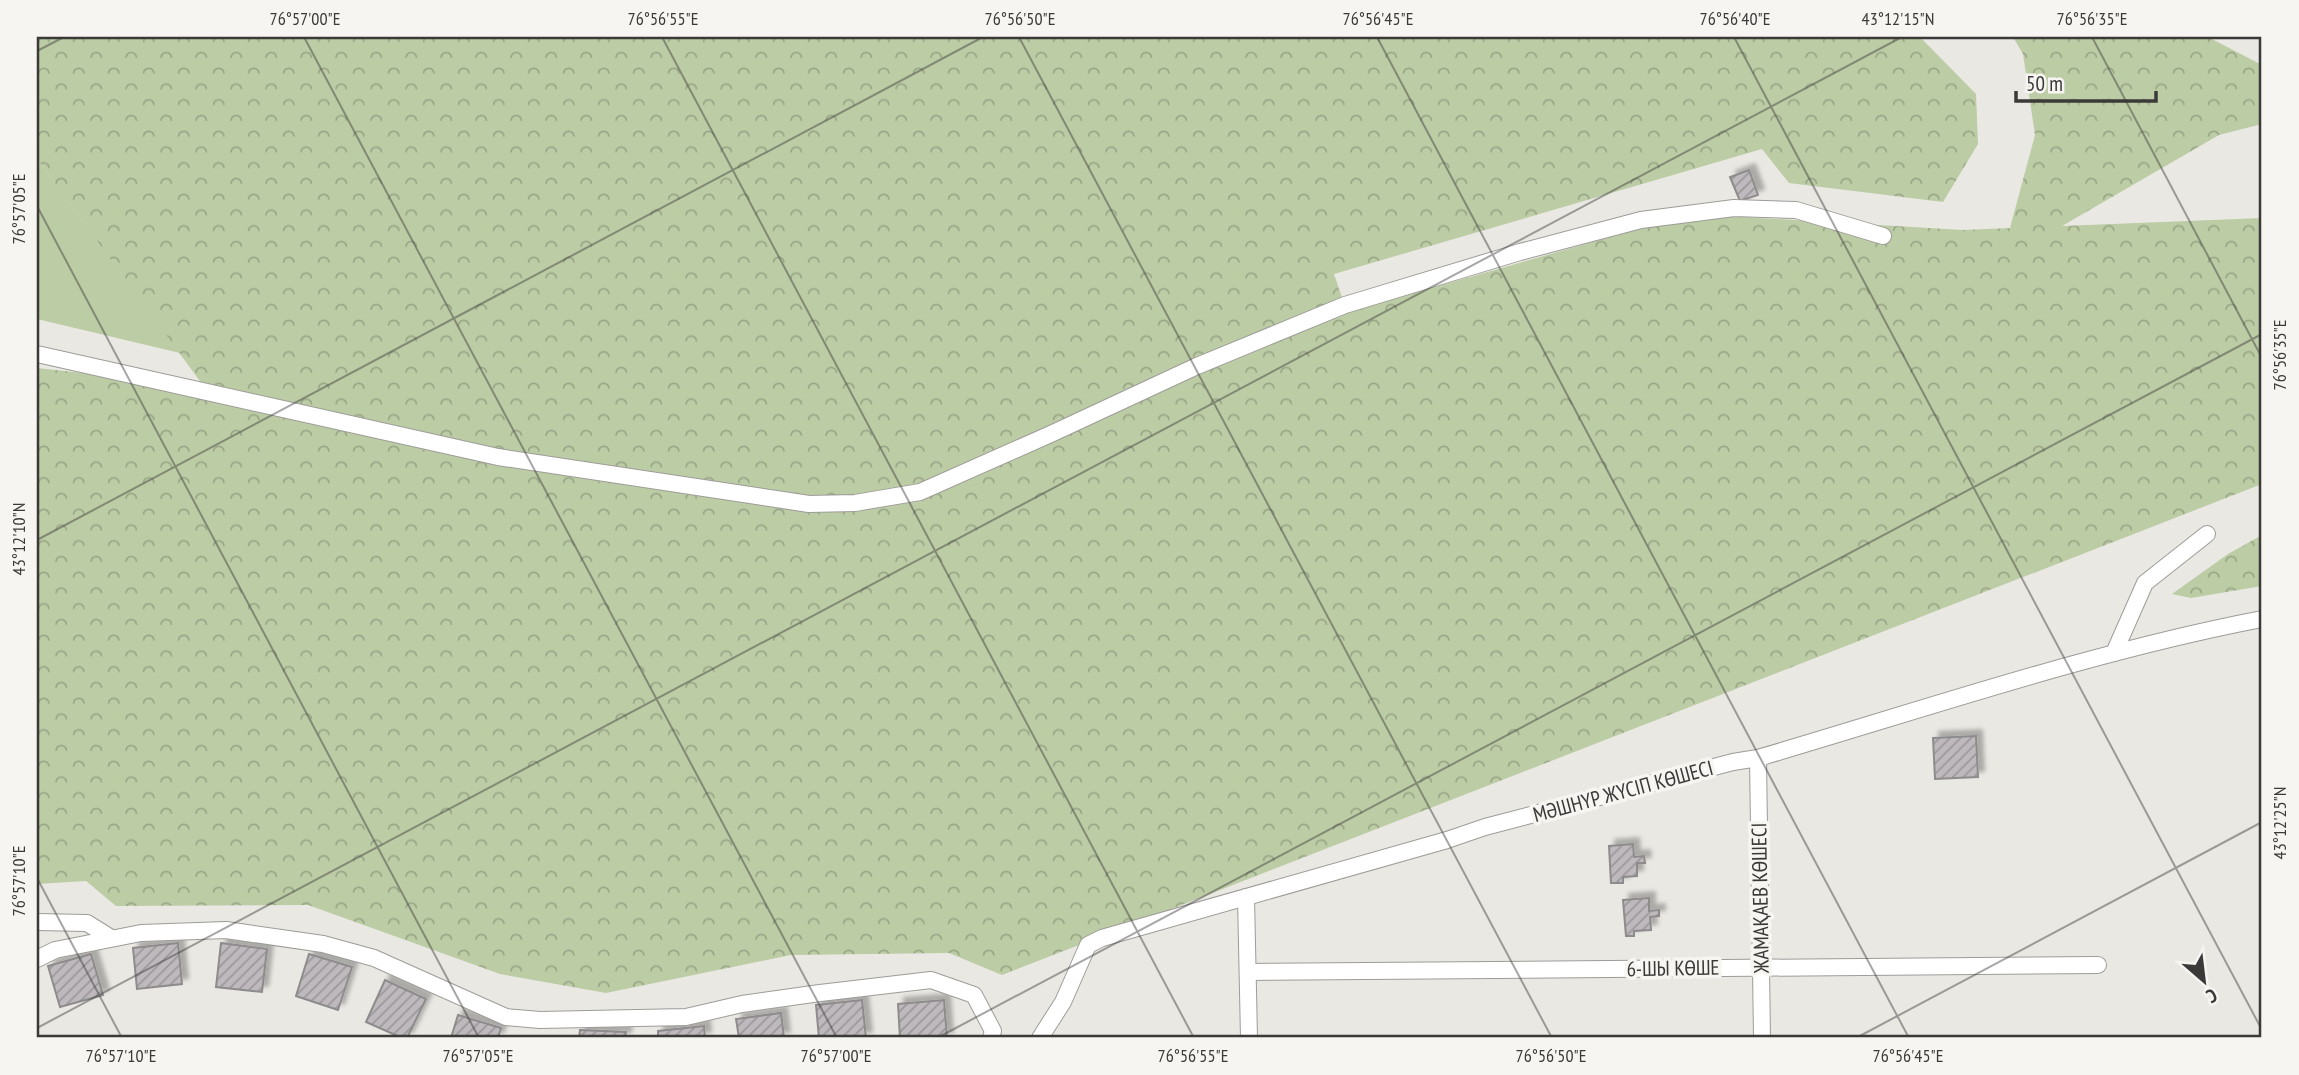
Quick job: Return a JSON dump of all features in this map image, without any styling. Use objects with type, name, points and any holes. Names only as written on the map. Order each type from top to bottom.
[{"type":"street","points":[[37,354],[498,457],[809,504],[855,503],[920,492],[1197,366],[1345,305],[1546,245],[1641,220],[1734,208],[1796,210],[1883,236]]},
{"type":"street","points":[[2115,653],[2145,583],[2207,534]]},
{"type":"street","name":"МӘШHҮР ЖҮСІП КӨШЕСІ","points":[[1040,1038],[1063,1002],[1088,945],[1102,938],[1485,827],[1733,762],[1758,758],[2115,653],[2181,635],[2262,618]]},
{"type":"street","name":"ЖАМАҚАЕВ КӨШЕСІ","points":[[1758,758],[1762,1038]]},
{"type":"street","points":[[1246,897],[1249,1038]]},
{"type":"street","points":[[37,922],[87,923],[111,938]]},
{"type":"street","points":[[37,959],[55,950],[141,933],[226,930],[324,944],[374,958],[506,1017],[540,1020],[685,1017],[742,1004],[820,992],[931,980],[974,995],[993,1031],[991,1038]]},
{"type":"street","name":"6-ШЫ КӨШЕ","points":[[1248,972],[2098,965]]},
{"type":"green space","points":[[37,37],[1920,37],[1976,94],[1978,144],[1943,202],[1789,183],[1762,149],[1334,274],[1347,312],[1691,214],[1963,230],[2010,228],[2035,135],[2023,54],[2013,37],[2208,37],[2262,65],[2262,124],[2219,135],[2062,226],[2262,218],[2262,484],[1002,975],[949,953],[791,955],[606,993],[500,974],[308,905],[116,906],[86,881],[37,884],[37,368],[205,388],[37,159]]},
{"type":"green space","points":[[37,159],[180,353],[37,319]]},
{"type":"green space","points":[[2262,535],[2262,586],[2191,598],[2172,594],[2228,554]]},
{"type":"building","points":[[1749,170],[1758,195],[1740,201],[1730,177]]},
{"type":"building","points":[[1976,736],[1978,777],[1935,779],[1933,738]]},
{"type":"building","points":[[1633,844],[1634,857],[1644,856],[1645,863],[1637,863],[1637,876],[1623,877],[1623,883],[1611,883],[1609,846]]},
{"type":"building","points":[[1649,898],[1649,911],[1659,910],[1659,916],[1650,917],[1651,930],[1634,931],[1634,936],[1626,936],[1623,900]]},
{"type":"building","points":[[178,943],[182,984],[137,989],[133,948]]},
{"type":"building","points":[[221,943],[267,949],[262,992],[216,987]]},
{"type":"building","points":[[91,954],[103,995],[60,1007],[48,966]]},
{"type":"building","points":[[309,954],[352,967],[338,1010],[296,996]]},
{"type":"building","points":[[385,980],[426,999],[407,1038],[366,1022]]},
{"type":"building","points":[[862,1000],[866,1038],[819,1038],[816,1005]]},
{"type":"building","points":[[944,1000],[947,1038],[900,1038],[898,1004]]},
{"type":"building","points":[[781,1013],[784,1038],[739,1038],[736,1019]]},
{"type":"building","points":[[458,1015],[501,1028],[498,1038],[451,1038]]},
{"type":"building","points":[[704,1026],[705,1038],[658,1038],[658,1031]]},
{"type":"building","points":[[580,1030],[626,1032],[625,1038],[579,1038]]}]
